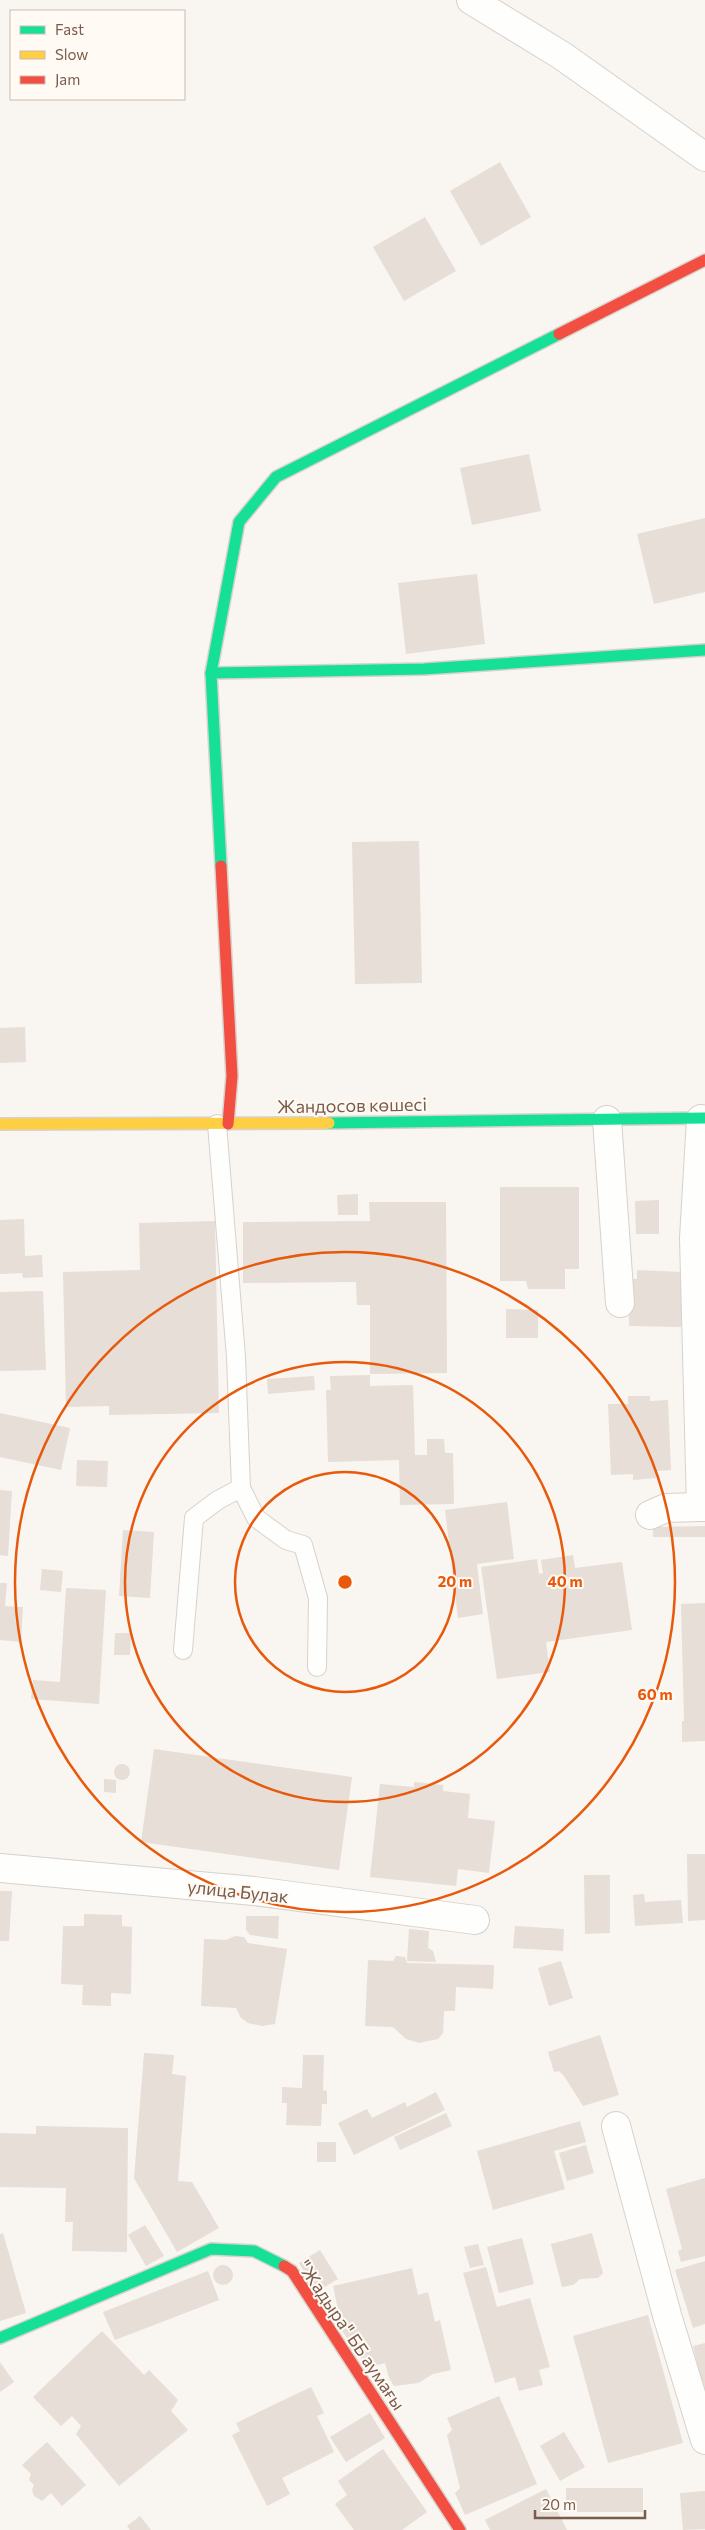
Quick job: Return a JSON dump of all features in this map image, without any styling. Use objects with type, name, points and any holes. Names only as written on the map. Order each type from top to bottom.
[{"type":"street","points":[[471,0],[561,55],[705,157]]},
{"type":"street","points":[[223,1124],[232,1076],[211,673],[240,522],[276,478],[705,260]]},
{"type":"street","points":[[211,673],[424,669],[705,650]]},
{"type":"street","points":[[650,1514],[666,1508],[703,1507],[694,1238],[703,1118]]},
{"type":"street","name":"Жандосов көшесі","points":[[0,1124],[223,1124],[703,1118]]},
{"type":"street","points":[[608,1120],[620,1303]]},
{"type":"street","name":"улица Булак","points":[[0,1868],[254,1891],[475,1920]]},
{"type":"street","points":[[616,2126],[667,2315],[705,2440]]},
{"type":"street","name":"\"Жадыра\" ББ аумағы","points":[[0,2338],[211,2249],[246,2249],[264,2253],[292,2271],[460,2530]]},
{"type":"lane","points":[[223,1124],[241,1488],[256,1518],[286,1540],[303,1545],[318,1598],[317,1667]]},
{"type":"lane","points":[[183,1650],[194,1518],[218,1500],[241,1488]]},
{"type":"building","points":[[500,162],[531,217],[481,246],[450,191]]},
{"type":"building","points":[[425,217],[456,271],[404,301],[373,247]]},
{"type":"building","points":[[529,454],[541,511],[472,525],[460,468]]},
{"type":"building","points":[[705,518],[705,592],[654,604],[637,534]]},
{"type":"building","points":[[477,574],[485,644],[406,654],[398,583]]},
{"type":"building","points":[[419,841],[422,983],[355,984],[352,842]]},
{"type":"building","points":[[25,1027],[26,1062],[0,1063],[0,1028]]},
{"type":"building","points":[[500,1187],[579,1187],[579,1269],[565,1269],[565,1289],[528,1289],[526,1281],[500,1281]]},
{"type":"building","points":[[358,1194],[358,1215],[338,1215],[337,1195]]},
{"type":"building","points":[[659,1200],[659,1234],[636,1234],[635,1201]]},
{"type":"building","points":[[369,1202],[446,1202],[447,1373],[370,1374],[370,1305],[357,1305],[356,1282],[243,1283],[243,1222],[370,1221]]},
{"type":"building","points":[[24,1219],[25,1256],[42,1255],[43,1277],[23,1278],[22,1273],[0,1274],[0,1220]]},
{"type":"building","points":[[215,1221],[219,1413],[109,1415],[109,1406],[66,1407],[63,1272],[140,1270],[139,1223]]},
{"type":"building","points":[[637,1270],[682,1272],[681,1327],[629,1326],[629,1279],[637,1279]]},
{"type":"building","points":[[43,1291],[46,1370],[0,1371],[0,1292]]},
{"type":"building","points":[[506,1309],[538,1310],[538,1338],[506,1338]]},
{"type":"building","points":[[370,1375],[370,1386],[413,1385],[415,1455],[427,1455],[427,1439],[444,1439],[445,1453],[453,1453],[454,1504],[400,1505],[399,1460],[328,1462],[326,1390],[331,1390],[330,1376]]},
{"type":"building","points":[[314,1376],[315,1390],[268,1394],[267,1379]]},
{"type":"building","points":[[628,1396],[650,1396],[650,1401],[668,1400],[671,1470],[656,1471],[656,1478],[633,1480],[633,1474],[611,1475],[608,1404],[628,1404]]},
{"type":"building","points":[[0,1413],[70,1428],[61,1470],[0,1457]]},
{"type":"building","points":[[77,1460],[108,1461],[107,1487],[76,1486]]},
{"type":"building","points":[[0,1490],[12,1491],[8,1556],[0,1555]]},
{"type":"building","points":[[507,1502],[514,1559],[477,1564],[483,1614],[458,1618],[445,1510]]},
{"type":"building","points":[[705,1526],[705,1537],[653,1537],[653,1527]]},
{"type":"building","points":[[123,1530],[154,1532],[150,1598],[119,1596]]},
{"type":"building","points":[[573,1555],[575,1568],[622,1562],[632,1630],[546,1642],[550,1672],[497,1679],[481,1567],[537,1559],[539,1574],[543,1573],[541,1560]]},
{"type":"building","points":[[42,1569],[63,1571],[61,1592],[40,1590]]},
{"type":"building","points":[[0,1583],[7,1583],[5,1606],[23,1607],[21,1642],[0,1640]]},
{"type":"building","points":[[66,1588],[106,1590],[99,1704],[31,1699],[33,1680],[60,1682]]},
{"type":"building","points":[[705,1603],[705,1741],[682,1742],[682,1721],[684,1721],[681,1604]]},
{"type":"building","points":[[115,1633],[131,1633],[130,1655],[114,1655]]},
{"type":"building","points":[[154,1749],[352,1777],[339,1870],[141,1842]]},
{"type":"building","points":[[122,1764],[128,1766],[130,1772],[128,1778],[122,1780],[116,1778],[114,1772],[116,1766]]},
{"type":"building","points":[[104,1779],[116,1780],[116,1793],[104,1792]]},
{"type":"building","points":[[414,1782],[443,1785],[443,1791],[470,1794],[468,1818],[495,1821],[489,1873],[458,1869],[456,1886],[370,1877],[380,1784],[414,1787]]},
{"type":"building","points":[[687,1854],[705,1854],[705,1920],[688,1921]]},
{"type":"building","points":[[584,1875],[610,1875],[610,1933],[585,1934]]},
{"type":"building","points":[[0,1891],[12,1891],[9,1941],[0,1941]]},
{"type":"building","points":[[644,1894],[645,1902],[681,1900],[683,1923],[635,1926],[633,1895]]},
{"type":"building","points":[[84,1914],[122,1915],[122,1926],[132,1927],[131,1994],[111,1993],[111,2006],[82,2005],[83,1985],[61,1984],[63,1926],[84,1926]]},
{"type":"building","points":[[246,1916],[279,1916],[278,1939],[250,1935],[246,1930]]},
{"type":"building","points":[[515,1926],[564,1929],[563,1951],[513,1948]]},
{"type":"building","points":[[409,1929],[429,1931],[428,1948],[433,1951],[436,1962],[407,1961]]},
{"type":"building","points":[[235,1936],[244,1937],[248,1943],[287,1949],[275,2024],[262,2026],[248,2023],[241,2018],[236,2008],[201,2006],[204,1939],[226,1940]]},
{"type":"building","points":[[396,1956],[405,1957],[407,1963],[494,1965],[493,1989],[456,1987],[455,2011],[444,2011],[443,2033],[438,2039],[419,2043],[406,2039],[393,2027],[365,2026],[368,1960],[393,1961]]},
{"type":"building","points":[[561,1961],[573,1998],[549,2006],[538,1968]]},
{"type":"building","points":[[600,2035],[619,2095],[583,2106],[564,2076],[559,2071],[554,2072],[548,2052]]},
{"type":"building","points":[[144,2053],[174,2055],[172,2074],[186,2076],[178,2181],[192,2182],[219,2228],[177,2252],[134,2178]]},
{"type":"building","points":[[303,2055],[324,2055],[323,2090],[327,2091],[327,2104],[322,2104],[321,2126],[286,2125],[287,2103],[282,2103],[282,2087],[302,2088]]},
{"type":"building","points":[[436,2092],[445,2110],[354,2155],[338,2123],[367,2109],[372,2118],[405,2102],[407,2107]]},
{"type":"building","points":[[446,2113],[452,2126],[400,2150],[394,2137]]},
{"type":"building","points":[[580,2121],[586,2142],[554,2151],[565,2189],[493,2210],[477,2151]]},
{"type":"building","points":[[36,2126],[128,2128],[127,2252],[72,2251],[73,2222],[65,2222],[66,2188],[0,2187],[0,2133],[36,2134]]},
{"type":"building","points":[[317,2142],[336,2142],[336,2162],[317,2162]]},
{"type":"building","points":[[586,2145],[594,2173],[567,2181],[559,2153]]},
{"type":"building","points":[[705,2178],[705,2256],[681,2262],[678,2251],[682,2249],[666,2189]]},
{"type":"building","points":[[145,2225],[164,2256],[146,2266],[128,2235]]},
{"type":"building","points":[[3,2233],[26,2313],[0,2321],[0,2234]]},
{"type":"building","points":[[592,2233],[603,2273],[598,2278],[580,2279],[573,2285],[562,2287],[551,2244]]},
{"type":"building","points":[[522,2238],[534,2284],[499,2293],[487,2247]]},
{"type":"building","points":[[478,2244],[484,2265],[470,2268],[464,2247]]},
{"type":"building","points":[[320,2250],[338,2279],[316,2292],[299,2263]]},
{"type":"building","points":[[705,2261],[705,2324],[693,2328],[675,2270]]},
{"type":"building","points":[[223,2265],[230,2268],[233,2275],[230,2282],[223,2285],[216,2282],[213,2275],[216,2268]]},
{"type":"building","points":[[486,2267],[497,2307],[530,2298],[550,2367],[539,2370],[543,2385],[519,2391],[515,2377],[495,2383],[463,2273]]},
{"type":"building","points":[[412,2268],[418,2295],[428,2292],[435,2322],[440,2320],[451,2370],[433,2374],[418,2383],[394,2386],[389,2378],[385,2363],[374,2366],[363,2361],[338,2325],[340,2318],[333,2286]]},
{"type":"building","points":[[208,2271],[219,2300],[115,2340],[103,2312]]},
{"type":"building","points":[[648,2315],[683,2443],[608,2463],[573,2336]]},
{"type":"building","points":[[102,2331],[144,2375],[149,2370],[178,2400],[171,2411],[188,2430],[119,2486],[76,2434],[81,2426],[72,2416],[61,2426],[33,2397]]},
{"type":"building","points":[[705,2343],[705,2391],[704,2391],[693,2346]]},
{"type":"building","points":[[0,2362],[14,2382],[0,2392]]},
{"type":"building","points":[[311,2387],[324,2413],[317,2416],[334,2452],[282,2478],[290,2494],[267,2506],[232,2435],[240,2431],[236,2423]]},
{"type":"building","points":[[499,2396],[537,2484],[465,2515],[455,2493],[460,2488],[447,2435],[452,2430],[447,2418]]},
{"type":"building","points":[[370,2413],[385,2438],[346,2462],[330,2437]]},
{"type":"building","points":[[564,2432],[585,2467],[560,2481],[540,2446]]},
{"type":"building","points":[[47,2442],[86,2485],[62,2506],[51,2493],[42,2501],[34,2496],[32,2490],[34,2485],[29,2480],[31,2474],[22,2465]]},
{"type":"building","points":[[383,2449],[427,2512],[402,2530],[354,2530],[335,2504],[347,2495],[338,2481]]},
{"type":"building","points":[[566,2488],[643,2488],[643,2512],[569,2512],[569,2501],[566,2501]]},
{"type":"building","points":[[546,2489],[567,2530],[490,2530],[485,2520]]},
{"type":"building","points":[[705,2491],[705,2529],[683,2530],[680,2493]]},
{"type":"building","points":[[140,2516],[151,2530],[130,2530],[127,2526]]},
{"type":"traffic: fast","points":[[211,673],[239,522],[276,477],[559,334]]},
{"type":"traffic: fast","points":[[221,866],[211,673],[424,669],[705,650]]},
{"type":"traffic: fast","points":[[329,1123],[705,1118]]},
{"type":"traffic: fast","points":[[0,2338],[211,2249],[254,2251],[284,2266]]},
{"type":"traffic: slow","points":[[0,1124],[329,1123]]},
{"type":"traffic: jam","points":[[559,334],[705,260]]},
{"type":"traffic: jam","points":[[221,866],[232,1076],[228,1124]]},
{"type":"traffic: jam","points":[[284,2266],[292,2271],[460,2530]]}]
